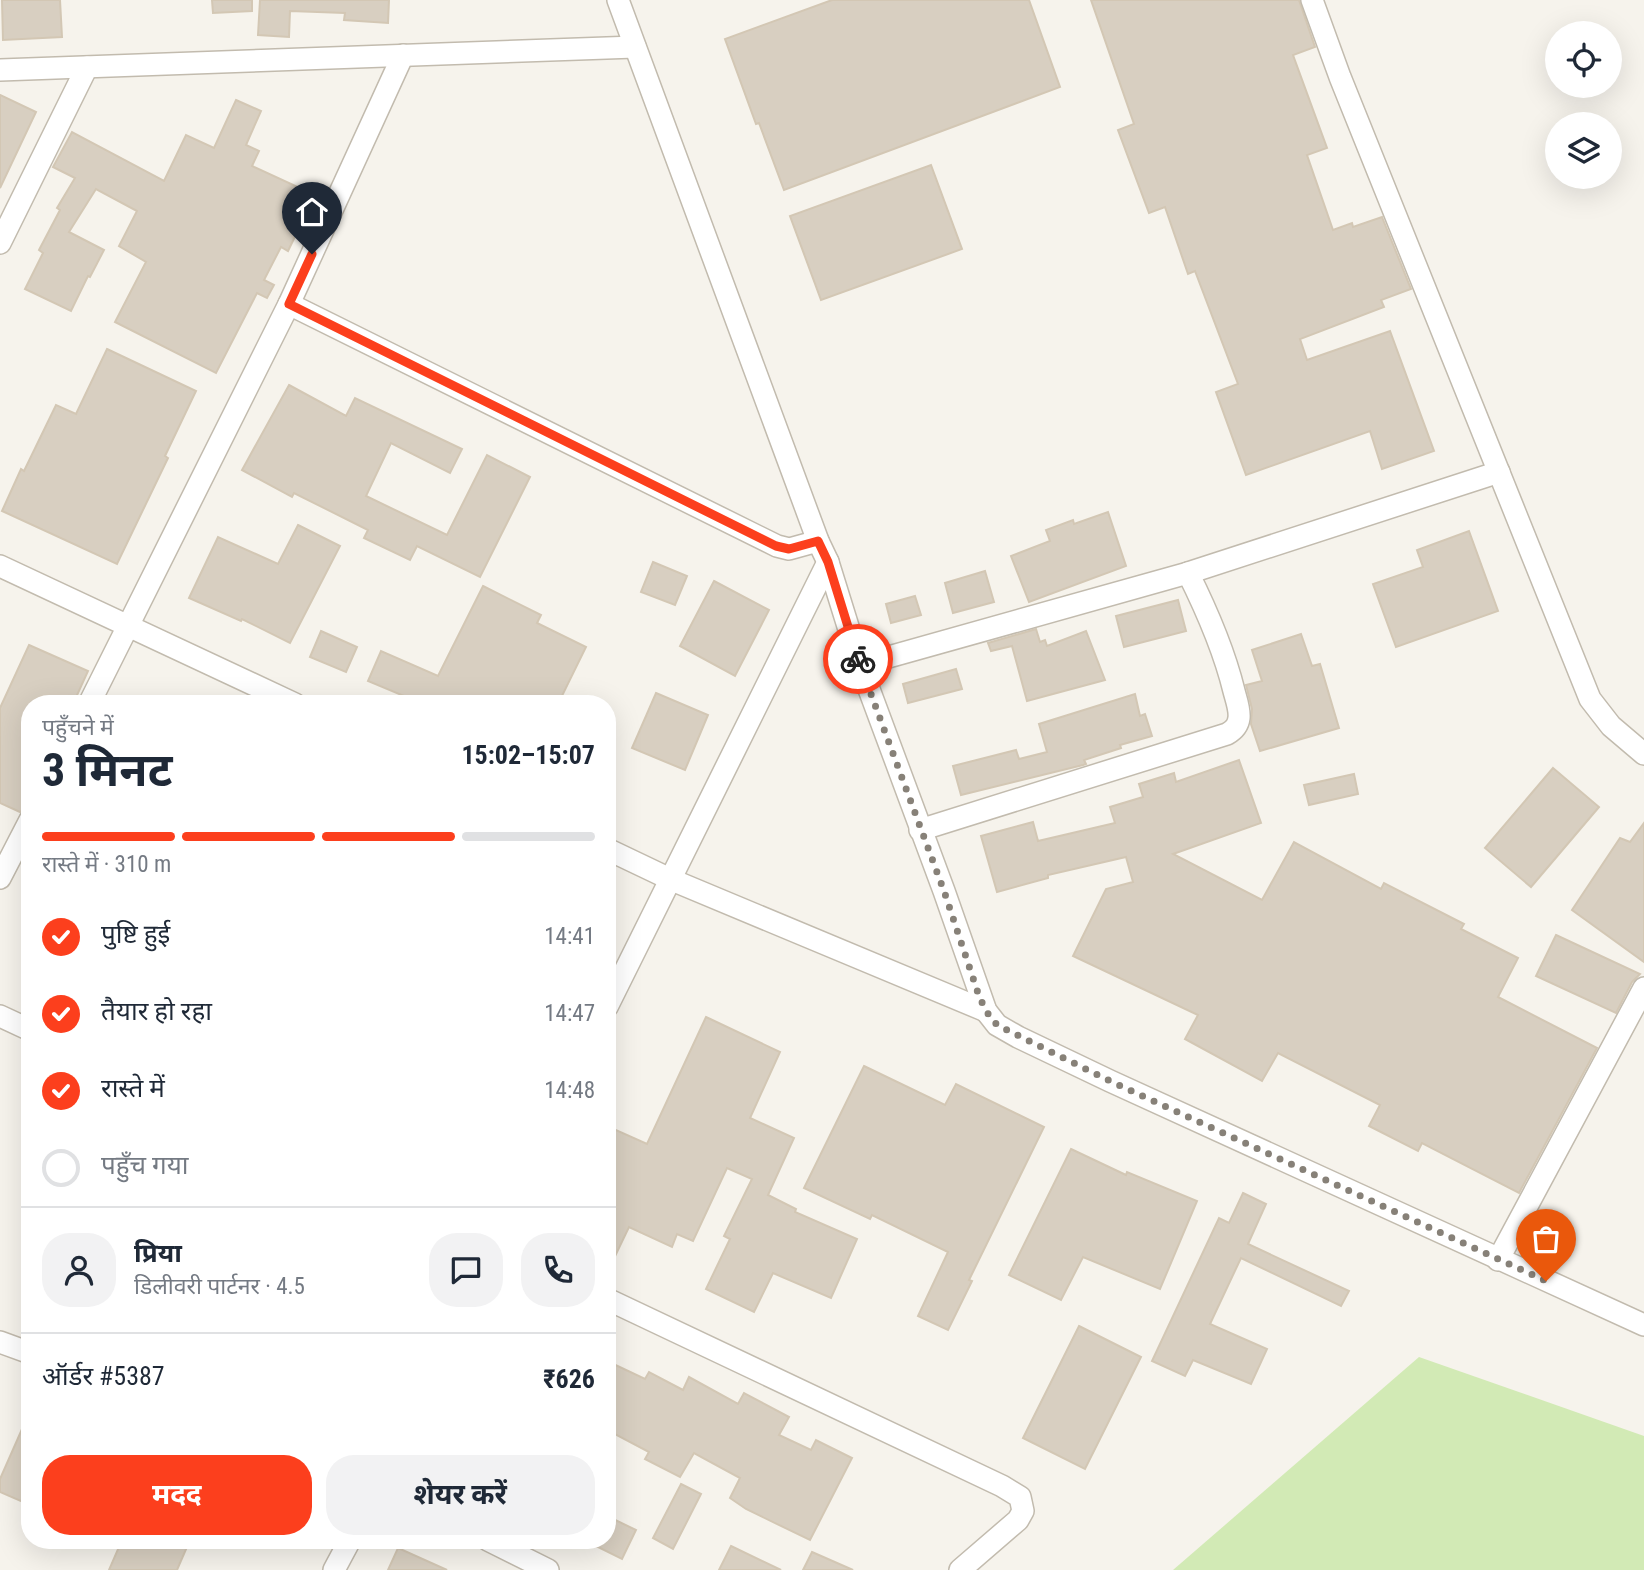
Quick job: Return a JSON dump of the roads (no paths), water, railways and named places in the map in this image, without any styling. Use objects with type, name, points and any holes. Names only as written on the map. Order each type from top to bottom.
[{"type":"lane","points":[[618,0],[828,562],[860,665],[986,1011],[997,1025],[1029,1042],[1498,1260],[1643,1322]]},
{"type":"lane","points":[[1312,0],[1590,699],[1611,726],[1644,754]]},
{"type":"lane","points":[[0,70],[635,47]]},
{"type":"lane","points":[[94,695],[289,304],[404,55]]},
{"type":"lane","points":[[0,243],[87,66]]},
{"type":"lane","points":[[289,304],[776,546],[789,549],[818,541]]},
{"type":"lane","points":[[860,665],[1188,573],[1499,472]]},
{"type":"lane","points":[[616,989],[828,562]]},
{"type":"lane","points":[[0,566],[276,695]]},
{"type":"lane","points":[[920,830],[1227,734],[1235,729],[1239,711],[1229,670],[1204,605],[1188,573]]},
{"type":"lane","points":[[0,878],[21,837]]},
{"type":"lane","points":[[616,853],[672,880],[986,1011]]},
{"type":"lane","points":[[1498,1260],[1644,988]]},
{"type":"lane","points":[[0,1016],[21,1026]]},
{"type":"lane","points":[[616,1303],[1002,1486],[1020,1497],[1023,1511],[1018,1520],[960,1570]]},
{"type":"lane","points":[[0,1342],[21,1350]]},
{"type":"lane","points":[[334,1570],[345,1549]]},
{"type":"lane","points":[[506,1549],[548,1570]]}]
